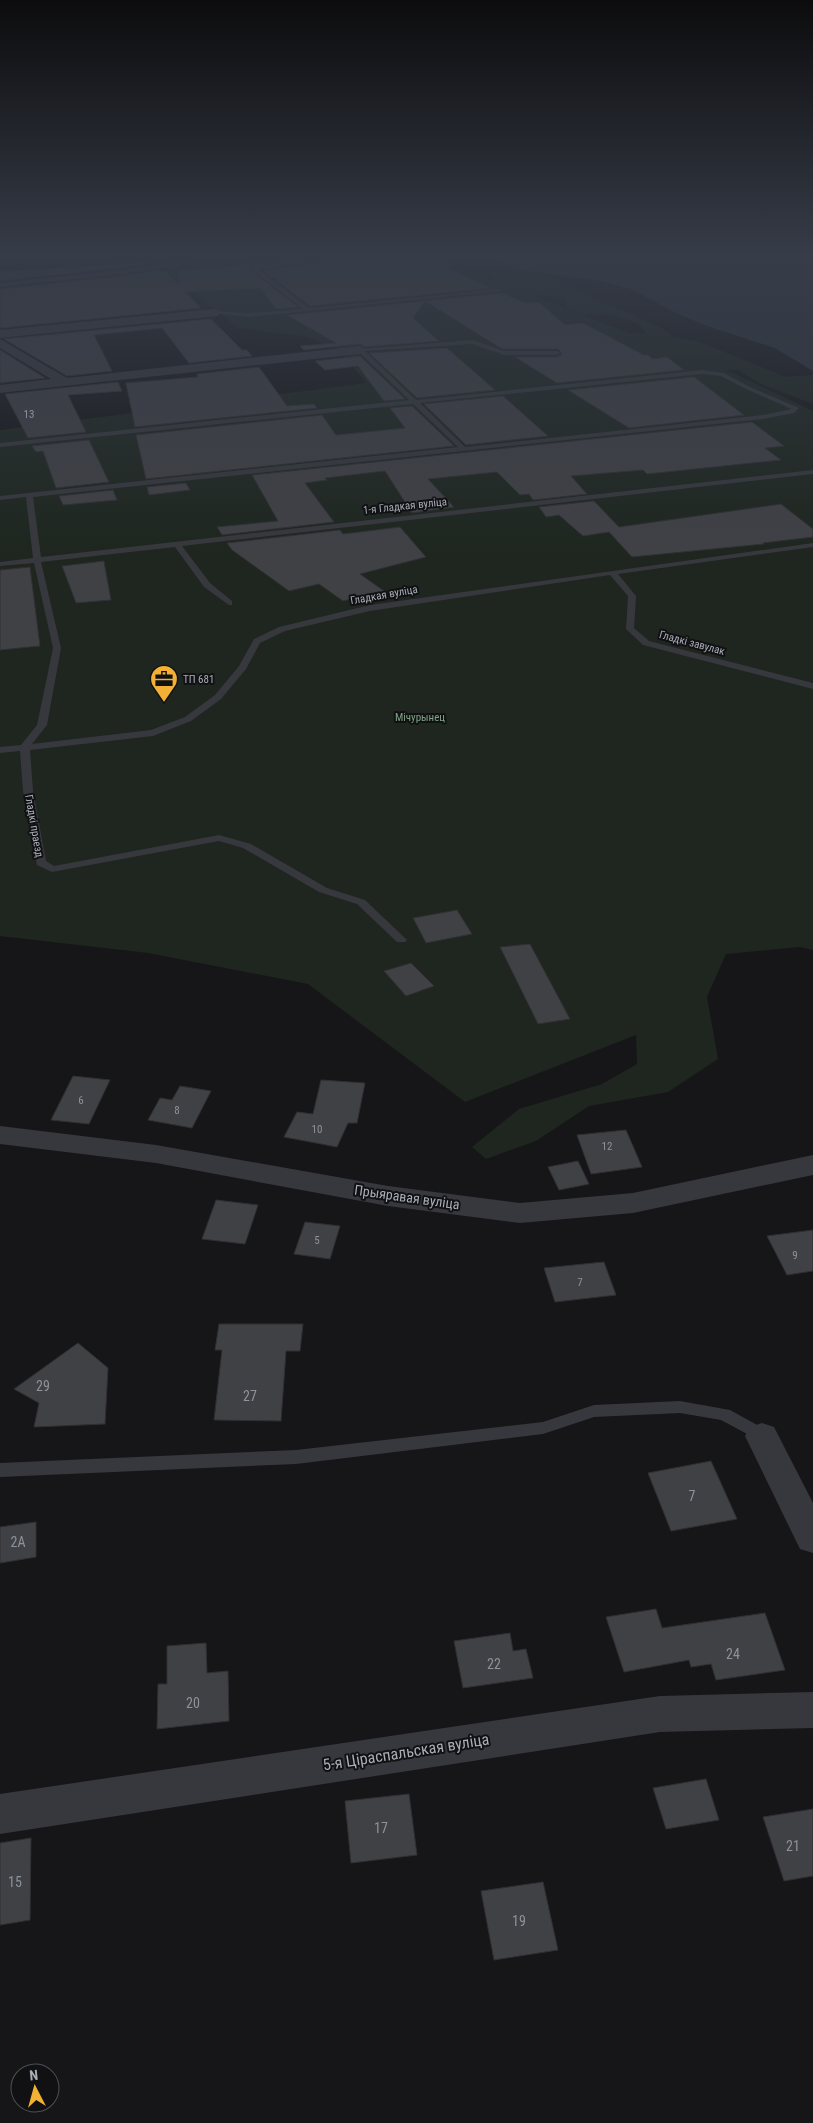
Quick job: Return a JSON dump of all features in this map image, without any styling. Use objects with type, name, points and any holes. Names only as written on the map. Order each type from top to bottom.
[{"type":"street","points":[[18,354],[63,381]]},
{"type":"street","points":[[0,389],[321,354]]},
{"type":"street","name":"Прыяравая вуліца","points":[[0,1135],[156,1154],[388,1196],[520,1213],[633,1203],[813,1165]]},
{"type":"street","points":[[762,1436],[813,1538]]},
{"type":"street","name":"5-я Ціраспальская вуліца","points":[[0,1814],[660,1714],[813,1710]]},
{"type":"lane","points":[[364,354],[463,448]]},
{"type":"lane","points":[[501,354],[528,354]]},
{"type":"lane","points":[[0,445],[702,372],[722,374],[748,388],[796,408],[792,412],[763,417],[0,498]]},
{"type":"lane","name":"1-я Гладкая вуліца","points":[[0,564],[813,472]]},
{"type":"lane","points":[[25,746],[42,725],[57,648],[37,560],[29,495]]},
{"type":"lane","points":[[176,543],[207,585],[229,603]]},
{"type":"lane","name":"Гладкая вуліца","points":[[0,750],[153,733],[188,719],[218,697],[243,667],[257,641],[282,629],[370,608],[813,545]]},
{"type":"lane","name":"Гладкі завулак","points":[[613,574],[632,596],[630,629],[646,643],[813,686]]},
{"type":"lane","name":"Гладкі праезд","points":[[25,746],[28,791],[41,863],[52,869],[219,838],[248,846],[275,864],[323,890],[361,902],[401,940]]},
{"type":"lane","points":[[0,1470],[296,1457],[543,1428],[594,1411],[671,1407],[724,1414],[762,1436]]},
{"type":"green space","name":"Мічурынец","points":[[341,354],[730,354],[786,377],[813,375],[813,404],[761,384],[738,370],[727,370],[813,411],[813,950],[800,947],[726,954],[707,997],[718,1059],[668,1092],[589,1106],[536,1141],[486,1159],[472,1147],[519,1109],[602,1084],[637,1064],[636,1035],[465,1102],[308,984],[148,953],[0,936],[0,430],[367,383]]},
{"type":"shaded area","points":[[785,354],[813,354],[813,371]]},
{"type":"building","points":[[0,354],[7,354],[45,378],[0,383]]},
{"type":"building","points":[[30,354],[104,354],[112,371],[67,376]]},
{"type":"building","points":[[182,354],[250,354],[252,356],[189,363]]},
{"type":"building","points":[[370,354],[454,354],[495,390],[417,398]]},
{"type":"building","points":[[562,354],[642,354],[648,355],[653,359],[667,357],[684,370],[557,383],[515,357],[557,357]]},
{"type":"building","points":[[360,356],[405,399],[384,401],[358,366],[325,370],[315,361]]},
{"type":"building","points":[[259,367],[287,406],[314,404],[317,408],[135,427],[126,383],[198,377],[197,374]]},
{"type":"building","points":[[694,377],[744,415],[629,428],[568,390]]},
{"type":"building","points":[[118,382],[122,391],[68,395],[86,432],[28,438],[5,394]]},
{"type":"building","points":[[503,396],[548,436],[466,445],[424,404]]},
{"type":"building","points":[[412,406],[454,446],[146,479],[136,435],[322,415],[336,435],[405,428],[390,408]]},
{"type":"building","points":[[752,422],[784,446],[765,448],[781,460],[647,474],[643,470],[571,476],[587,494],[533,500],[529,494],[520,495],[497,472],[428,479],[454,507],[412,513],[385,471],[325,478],[327,480],[305,483],[334,522],[222,535],[217,527],[278,521],[252,475]]},
{"type":"building","points":[[89,440],[109,482],[56,488],[43,451],[36,452],[32,446]]},
{"type":"building","points":[[186,483],[190,490],[149,495],[147,487]]},
{"type":"building","points":[[113,490],[117,500],[63,505],[59,496]]},
{"type":"building","points":[[594,501],[619,527],[781,504],[813,529],[813,537],[764,544],[632,557],[609,532],[583,536],[559,515],[546,517],[539,507]]},
{"type":"building","points":[[400,527],[426,557],[360,574],[384,591],[343,601],[319,584],[289,591],[232,550],[227,543],[340,530],[343,534]]},
{"type":"building","points":[[104,561],[111,600],[76,603],[62,566]]},
{"type":"building","points":[[30,567],[40,646],[0,650],[0,570]]},
{"type":"building","points":[[457,910],[472,934],[426,943],[413,918]]},
{"type":"building","points":[[530,944],[570,1019],[538,1024],[500,947]]},
{"type":"building","points":[[411,963],[434,986],[406,996],[384,971]]},
{"type":"building","points":[[73,1076],[110,1080],[89,1124],[51,1120]]},
{"type":"building","points":[[321,1080],[365,1083],[357,1123],[348,1123],[337,1147],[284,1137],[297,1112],[313,1114]]},
{"type":"building","points":[[180,1086],[211,1091],[192,1128],[148,1120],[160,1098],[172,1100]]},
{"type":"building","points":[[626,1130],[642,1167],[591,1174],[577,1135]]},
{"type":"building","points":[[578,1161],[589,1184],[559,1190],[548,1167]]},
{"type":"building","points":[[216,1200],[258,1205],[245,1244],[202,1239]]},
{"type":"building","points":[[305,1222],[340,1226],[330,1259],[294,1254]]},
{"type":"building","points":[[813,1230],[813,1271],[787,1275],[767,1236]]},
{"type":"building","points":[[604,1262],[616,1295],[555,1302],[544,1268]]},
{"type":"building","points":[[219,1324],[303,1324],[300,1351],[286,1351],[281,1421],[214,1420],[222,1350],[215,1350]]},
{"type":"building","points":[[78,1343],[108,1368],[105,1424],[34,1427],[39,1403],[14,1389]]},
{"type":"building","points":[[711,1461],[737,1519],[671,1531],[648,1473]]},
{"type":"building","points":[[36,1522],[36,1557],[0,1563],[0,1527]]},
{"type":"building","points":[[656,1609],[662,1628],[765,1613],[785,1670],[716,1680],[711,1664],[691,1667],[689,1660],[624,1672],[606,1617]]},
{"type":"building","points":[[510,1633],[513,1651],[526,1649],[533,1678],[463,1688],[454,1641]]},
{"type":"building","points":[[206,1643],[207,1673],[228,1671],[229,1721],[157,1729],[158,1684],[167,1684],[167,1646]]},
{"type":"building","points":[[706,1779],[719,1820],[666,1829],[653,1788]]},
{"type":"building","points":[[409,1794],[417,1855],[351,1863],[345,1801]]},
{"type":"building","points":[[813,1809],[813,1876],[784,1881],[763,1817]]},
{"type":"building","points":[[31,1838],[30,1920],[0,1925],[0,1843]]},
{"type":"building","points":[[543,1882],[558,1950],[494,1960],[481,1891]]},
{"type":"place","name":"ТП 681","points":[[164,703]]}]
